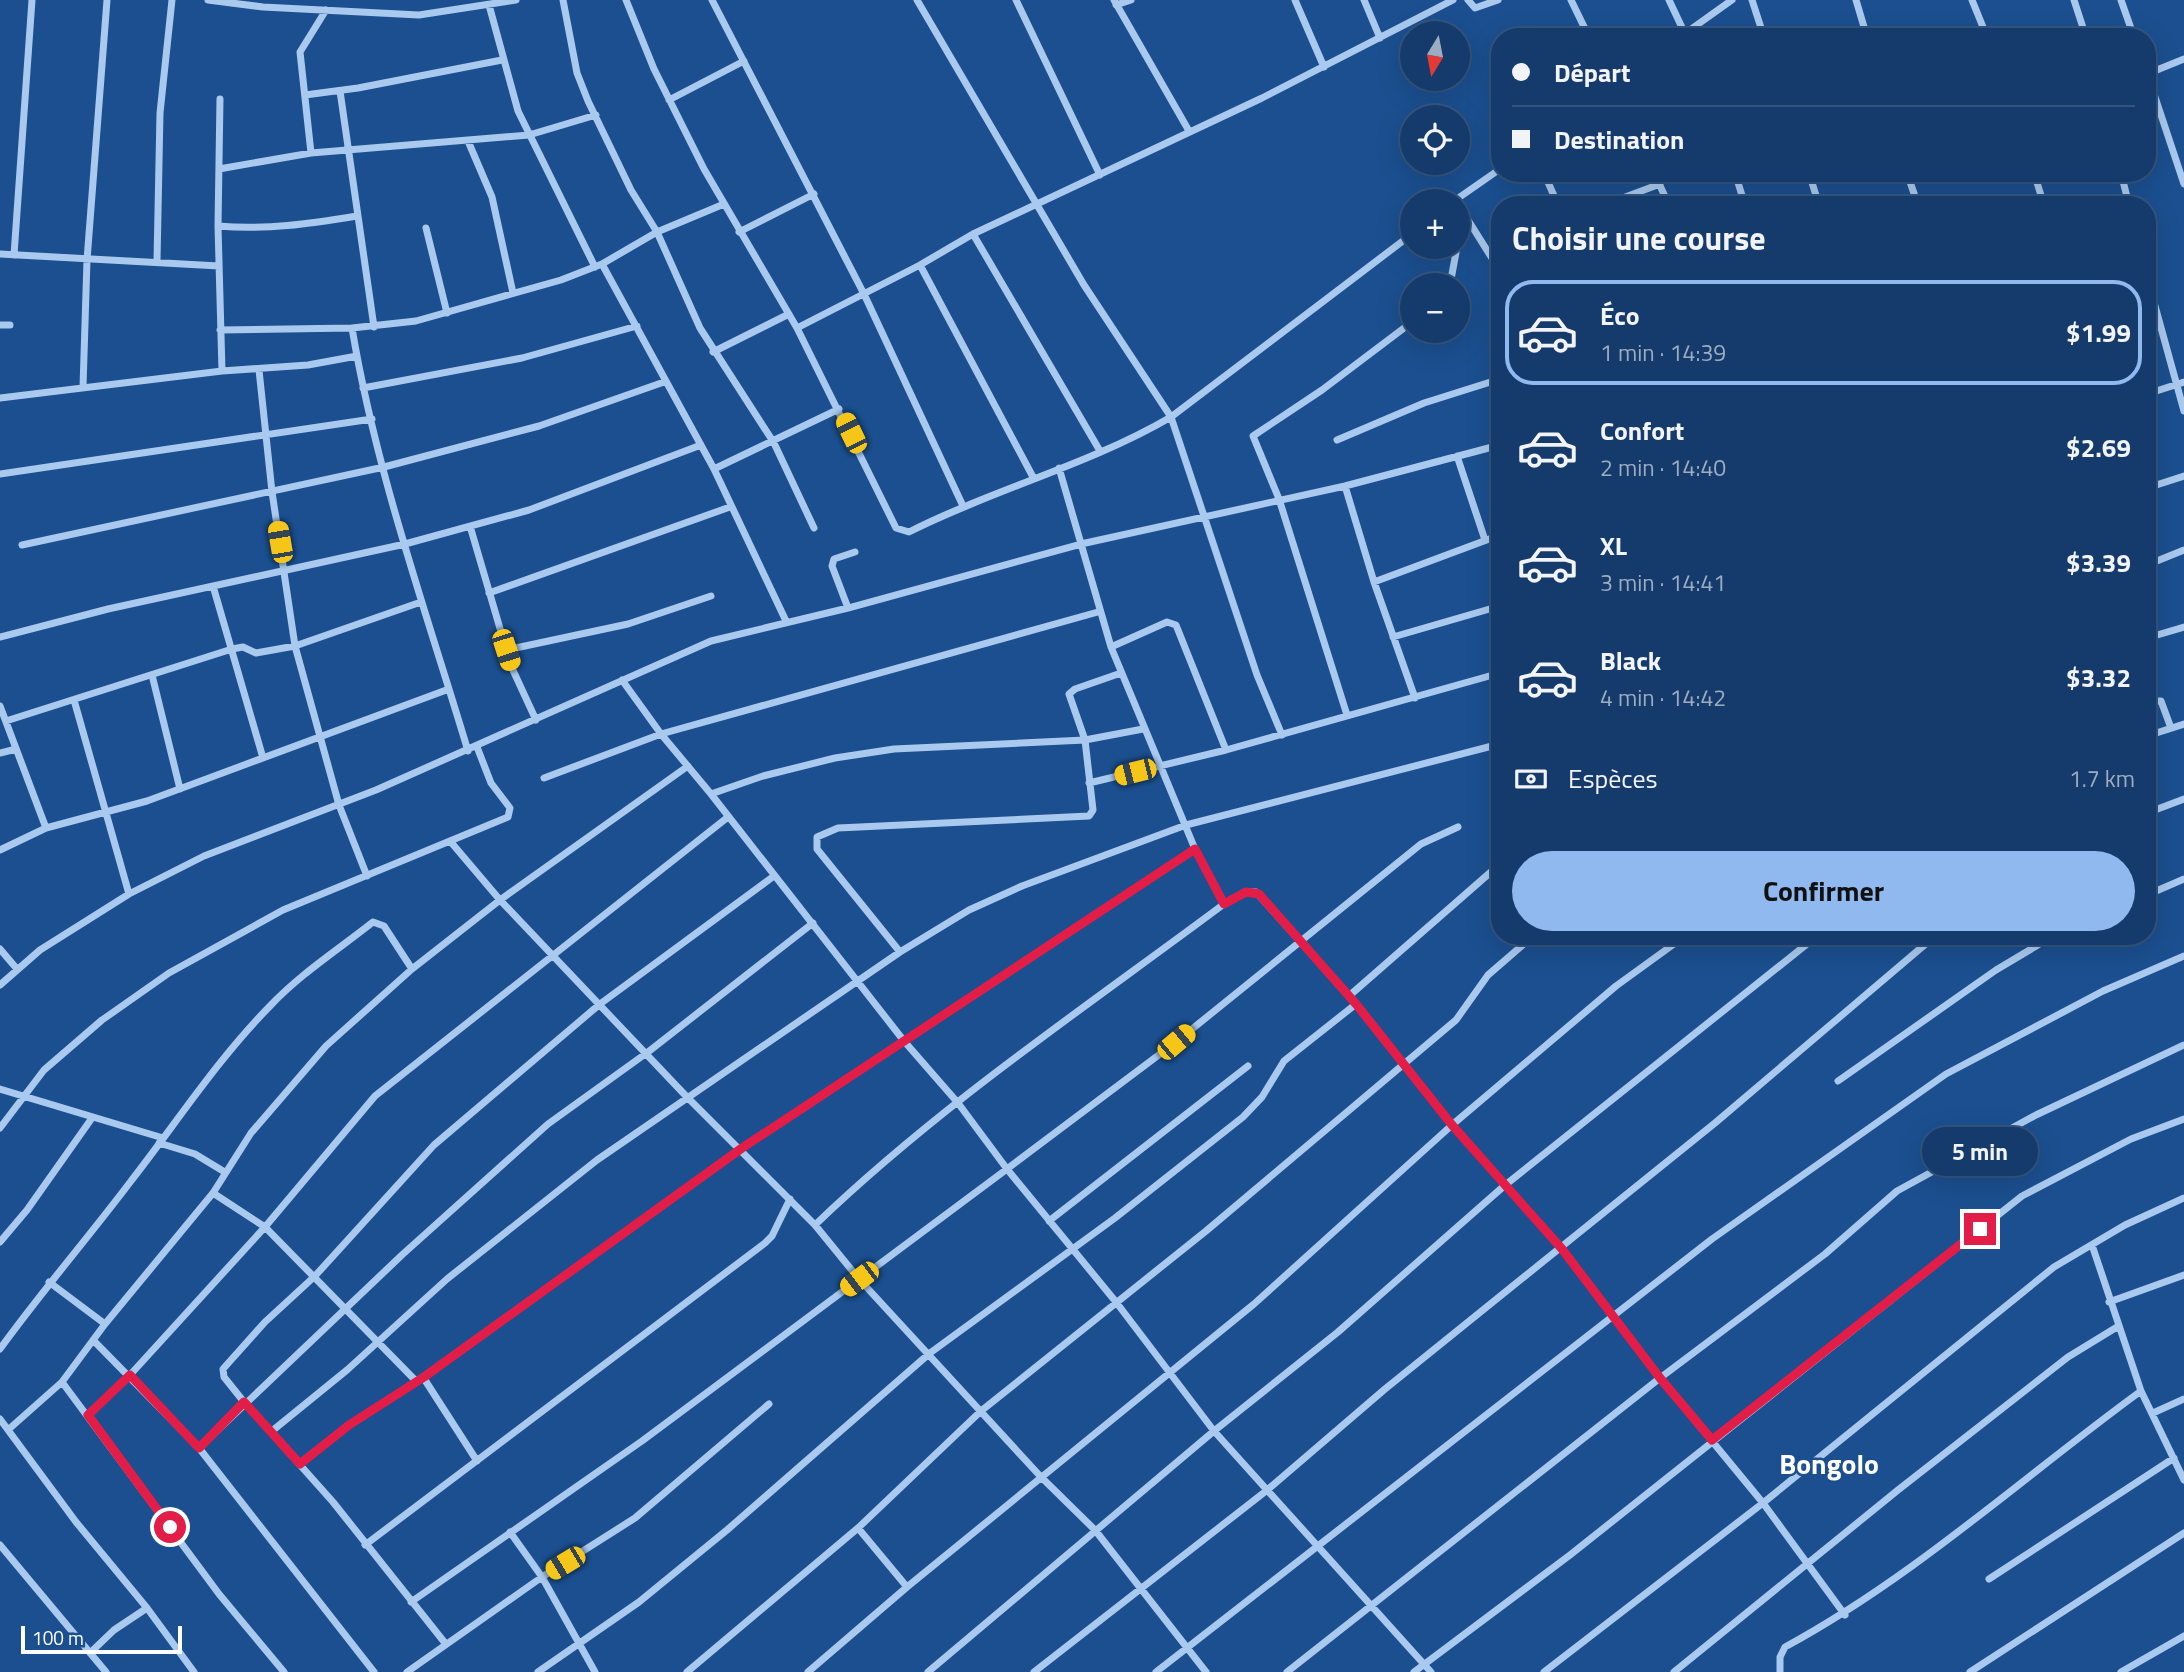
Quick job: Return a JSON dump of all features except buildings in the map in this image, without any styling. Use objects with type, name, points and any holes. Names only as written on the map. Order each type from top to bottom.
[{"type":"street","points":[[14,255],[32,0]]},
{"type":"street","points":[[83,387],[87,260],[107,0]]},
{"type":"street","points":[[157,261],[160,113],[172,0]]},
{"type":"street","points":[[208,0],[419,15],[516,0]]},
{"type":"street","points":[[563,0],[577,73],[631,190],[657,232],[713,352],[774,443],[814,528]]},
{"type":"street","points":[[626,0],[669,100],[739,232],[797,328],[898,531],[909,532],[1033,477],[1131,439],[1171,417],[1400,243]]},
{"type":"street","points":[[712,0],[864,294],[964,506]]},
{"type":"street","points":[[918,0],[1039,203],[1084,285],[1171,417],[1257,675],[1282,735]]},
{"type":"street","points":[[1016,0],[1100,175]]},
{"type":"street","points":[[1130,0],[1115,2],[1189,131]]},
{"type":"street","points":[[1295,0],[1324,67]]},
{"type":"street","points":[[1364,0],[1380,38]]},
{"type":"street","points":[[797,328],[920,265],[973,234],[1324,67],[1453,0]]},
{"type":"street","points":[[1468,0],[1475,8],[1498,0]]},
{"type":"street","points":[[1571,0],[1585,28]]},
{"type":"street","points":[[1669,0],[1681,28]]},
{"type":"street","points":[[1695,28],[1732,0]]},
{"type":"street","points":[[1752,0],[1761,28]]},
{"type":"street","points":[[1856,0],[1864,28]]},
{"type":"street","points":[[1972,0],[1983,28]]},
{"type":"street","points":[[2074,0],[2083,28]]},
{"type":"street","points":[[2121,0],[2131,28]]},
{"type":"street","points":[[489,5],[502,60],[518,111],[529,135],[598,265],[636,326],[664,382],[714,469],[786,621]]},
{"type":"street","points":[[311,153],[302,47],[326,10]]},
{"type":"street","points":[[2156,70],[2184,59]]},
{"type":"street","points":[[305,95],[340,91],[502,60]]},
{"type":"street","points":[[669,100],[744,61]]},
{"type":"street","points":[[340,91],[346,149],[374,327]]},
{"type":"street","points":[[220,99],[218,226],[222,371]]},
{"type":"street","points":[[2156,100],[2184,184]]},
{"type":"street","points":[[219,169],[346,149],[529,135],[596,115]]},
{"type":"street","points":[[468,141],[492,197],[513,293]]},
{"type":"street","points":[[1470,193],[1491,176]]},
{"type":"street","points":[[1628,196],[1660,184],[1665,196]]},
{"type":"street","points":[[739,232],[814,194]]},
{"type":"street","points":[[220,330],[374,327],[447,313],[598,265],[657,232],[724,204]]},
{"type":"street","points":[[218,226],[260,230],[288,228],[357,216]]},
{"type":"street","points":[[1470,224],[1491,257]]},
{"type":"street","points":[[426,228],[447,313]]},
{"type":"street","points":[[973,234],[1100,451]]},
{"type":"street","points":[[0,254],[219,266]]},
{"type":"street","points":[[920,265],[1033,477]]},
{"type":"street","points":[[2156,306],[2180,383],[2184,411]]},
{"type":"street","points":[[713,352],[789,314]]},
{"type":"street","points":[[0,325],[10,325]]},
{"type":"street","points":[[363,388],[522,358],[636,326]]},
{"type":"street","points":[[352,328],[363,388],[405,544],[468,751]]},
{"type":"street","points":[[1347,715],[1279,499],[1253,440],[1255,433],[1322,390],[1400,332]]},
{"type":"street","points":[[0,398],[222,371],[259,370],[357,356]]},
{"type":"street","points":[[259,370],[282,573],[295,646],[339,805],[367,876]]},
{"type":"street","points":[[22,545],[384,467],[539,426],[664,382]]},
{"type":"street","points":[[1337,440],[1424,403],[1491,382]]},
{"type":"street","points":[[2156,391],[2180,383]]},
{"type":"street","points":[[714,469],[774,443],[839,409]]},
{"type":"street","points":[[0,474],[372,419]]},
{"type":"street","points":[[0,637],[405,544],[529,510],[701,445]]},
{"type":"street","points":[[0,985],[40,950],[129,894],[204,856],[339,805],[468,751],[711,641],[848,608],[1081,544],[1345,486],[1491,447]]},
{"type":"street","points":[[1457,456],[1485,540]]},
{"type":"street","points":[[1059,468],[1098,612],[1111,647],[1158,766],[1195,849],[1224,904]]},
{"type":"street","points":[[2156,485],[2184,476]]},
{"type":"street","points":[[1345,486],[1374,582],[1415,698]]},
{"type":"street","points":[[489,593],[730,507]]},
{"type":"street","points":[[470,526],[506,650],[536,720]]},
{"type":"street","points":[[1374,582],[1491,538]]},
{"type":"street","points":[[2156,561],[2184,550]]},
{"type":"street","points":[[848,608],[832,563],[834,559],[855,552]]},
{"type":"street","points":[[213,586],[262,758]]},
{"type":"street","points":[[506,650],[628,624],[711,596]]},
{"type":"street","points":[[6,721],[232,649],[243,647],[257,653],[295,646],[421,602]]},
{"type":"street","points":[[1393,637],[1491,610]]},
{"type":"street","points":[[544,778],[661,734],[1098,612]]},
{"type":"street","points":[[1111,647],[1167,622],[1176,625],[1226,750]]},
{"type":"street","points":[[2156,635],[2184,627]]},
{"type":"street","points":[[900,952],[817,849],[817,837],[838,828],[1089,816],[1093,810],[1085,740],[1070,700],[1070,691],[1121,673]]},
{"type":"street","points":[[152,675],[180,789]]},
{"type":"street","points":[[1089,783],[1226,750],[1491,676]]},
{"type":"street","points":[[622,680],[661,734],[904,1041],[958,1103],[1007,1170],[1116,1302],[1214,1431],[1432,1672]]},
{"type":"street","points":[[0,850],[46,828],[107,813],[180,789],[449,689]]},
{"type":"street","points":[[74,700],[129,894]]},
{"type":"street","points":[[2156,701],[2161,701],[2171,728]]},
{"type":"street","points":[[0,706],[46,828]]},
{"type":"street","points":[[2156,734],[2184,724]]},
{"type":"street","points":[[711,794],[763,776],[835,758],[882,751],[1085,740],[1143,729]]},
{"type":"street","points":[[272,1431],[379,1342],[472,1259],[597,1160],[686,1096],[900,952],[969,910],[1022,886],[1186,825],[1491,746]]},
{"type":"street","points":[[0,1128],[44,1070],[102,1020],[169,973],[282,910],[498,822],[510,814],[510,808],[491,783],[477,747]]},
{"type":"street","points":[[0,753],[16,749]]},
{"type":"street","points":[[9,1429],[62,1382],[105,1324],[213,1193],[223,1171],[251,1133],[327,1046],[412,969],[500,900],[688,766]]},
{"type":"street","points":[[2156,810],[2184,799]]},
{"type":"street","points":[[88,1415],[130,1375],[265,1227],[375,1096],[728,817]]},
{"type":"street","points":[[411,1602],[642,1441],[1007,1170],[1176,1042],[1421,844],[1458,827]]},
{"type":"street","points":[[450,841],[500,900],[648,1052],[686,1096],[742,1148],[815,1225],[859,1279],[930,1353],[1041,1477],[1095,1530],[1206,1672]]},
{"type":"street","points":[[300,1464],[349,1425],[420,1379],[742,1148],[1195,849]]},
{"type":"street","points":[[1349,996],[1491,872]]},
{"type":"street","points":[[445,1643],[300,1464],[244,1402],[224,1377],[223,1368],[265,1322],[315,1276],[434,1145],[600,1004],[774,876]]},
{"type":"street","points":[[2156,891],[2184,879]]},
{"type":"street","points":[[815,1225],[870,1173],[958,1103],[1224,904],[1246,892],[1256,892],[1356,1004],[1452,1125],[1562,1249],[1660,1378],[1763,1503],[1845,1615]]},
{"type":"street","points":[[0,1349],[220,1062],[271,1005],[373,922],[384,926],[412,969]]},
{"type":"street","points":[[199,1448],[244,1402],[347,1310],[403,1254],[548,1124],[648,1052],[813,923]]},
{"type":"street","points":[[687,1672],[858,1528],[981,1411],[1206,1231],[1464,1013],[1488,975],[1523,945]]},
{"type":"street","points":[[808,1672],[907,1587],[1254,1304],[1452,1125],[1616,986],[1673,945]]},
{"type":"street","points":[[928,1672],[1214,1431],[1338,1332],[1504,1186],[1806,945]]},
{"type":"street","points":[[1034,1672],[1266,1491],[1385,1389],[1562,1249],[1924,945]]},
{"type":"street","points":[[1838,1081],[1996,970],[2038,945]]},
{"type":"street","points":[[0,949],[17,969]]},
{"type":"street","points":[[1156,1672],[1316,1544],[1712,1239],[1970,1059],[2103,991],[2184,956]]},
{"type":"street","points":[[538,1672],[639,1602],[718,1538],[930,1353],[1115,1218],[1255,1106],[1284,1061],[1356,1004]]},
{"type":"street","points":[[1287,1672],[1660,1378],[1825,1254],[1896,1191],[2036,1115],[2184,1045]]},
{"type":"street","points":[[1049,1221],[1248,1066]]},
{"type":"street","points":[[0,1089],[161,1141],[195,1154],[223,1171]]},
{"type":"street","points":[[0,1241],[27,1210],[92,1118]]},
{"type":"street","points":[[1414,1672],[1570,1555],[2022,1196],[2132,1139],[2184,1119]]},
{"type":"street","points":[[213,1193],[265,1227],[379,1342],[420,1379],[477,1461]]},
{"type":"street","points":[[1544,1672],[1763,1503],[2054,1267],[2125,1225],[2184,1198]]},
{"type":"street","points":[[365,1545],[765,1243],[777,1227],[790,1199]]},
{"type":"street","points":[[2092,1245],[2117,1327],[2141,1391],[2184,1480]]},
{"type":"street","points":[[2109,1302],[2184,1275]]},
{"type":"street","points":[[49,1282],[105,1324]]},
{"type":"street","points":[[1674,1672],[2068,1357],[2117,1327]]},
{"type":"street","points":[[93,1340],[199,1448],[374,1672]]},
{"type":"street","points":[[62,1382],[219,1594],[284,1672]]},
{"type":"street","points":[[1780,1672],[1780,1657],[1785,1647],[1845,1615],[1930,1555],[2058,1452],[2141,1391]]},
{"type":"street","points":[[2153,1413],[2184,1399]]},
{"type":"street","points":[[407,1672],[542,1577],[611,1535],[652,1506],[769,1404]]},
{"type":"street","points":[[0,1419],[76,1522],[147,1608],[194,1672]]},
{"type":"street","points":[[1989,1579],[2174,1458]]},
{"type":"street","points":[[858,1528],[907,1587]]},
{"type":"street","points":[[510,1532],[542,1577],[595,1672]]},
{"type":"street","points":[[1970,1672],[2184,1533]]},
{"type":"street","points":[[0,1545],[106,1672]]},
{"type":"street","points":[[90,1653],[114,1630],[147,1608]]},
{"type":"street","points":[[566,1652],[570,1630]]},
{"type":"street","points":[[2121,1672],[2184,1636]]},
{"type":"district","name":"Bongolo","points":[[1829,1464]]},
{"type":"route","points":[[170,1527],[88,1415],[130,1375],[199,1448],[244,1402],[300,1464],[349,1425],[424,1377],[742,1148],[1195,849],[1224,904],[1246,892],[1259,894],[1356,1004],[1452,1125],[1562,1249],[1660,1378],[1712,1440],[1980,1229]]}]
